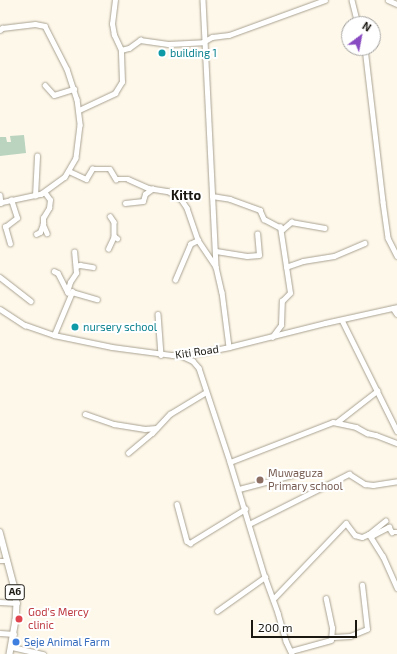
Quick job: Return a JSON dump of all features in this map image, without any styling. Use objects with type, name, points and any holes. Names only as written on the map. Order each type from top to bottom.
[{"type":"main road","name":"A6","points":[[0,532],[14,585],[17,603],[14,634],[10,654]]},
{"type":"street","points":[[79,110],[107,98],[120,88],[123,76],[121,50],[114,35],[112,24],[115,0]]},
{"type":"street","points":[[203,0],[216,267],[222,292],[229,347]]},
{"type":"street","points":[[121,50],[129,48],[140,40],[168,44],[206,41],[212,37],[229,35],[324,0]]},
{"type":"street","points":[[352,0],[356,16]]},
{"type":"street","points":[[388,0],[397,4]]},
{"type":"street","points":[[0,30],[2,28],[35,24],[44,26],[62,59],[74,89],[79,110],[78,154],[69,171],[60,181],[44,192],[35,196],[0,203],[0,195]]},
{"type":"street","points":[[366,56],[388,238],[397,256]]},
{"type":"street","points":[[45,85],[54,95],[74,89]]},
{"type":"street","points":[[35,196],[37,156]]},
{"type":"street","points":[[69,171],[86,179],[92,170],[110,169],[116,179],[128,179],[152,189],[168,191],[181,199],[187,208],[198,240],[216,267]]},
{"type":"street","points":[[125,203],[143,201],[145,194],[152,189]]},
{"type":"street","points":[[36,234],[40,232],[43,224],[43,218],[49,208],[50,200],[44,192]]},
{"type":"street","points":[[212,196],[230,199],[259,209],[266,220],[280,228],[285,228],[291,222],[324,228]]},
{"type":"street","points":[[10,244],[4,226],[17,218],[11,200]]},
{"type":"street","points":[[108,249],[116,237],[114,222],[110,216]]},
{"type":"street","points":[[43,224],[47,233]]},
{"type":"street","points":[[272,338],[281,325],[282,301],[290,294],[280,228]]},
{"type":"street","points":[[216,250],[247,256],[258,255],[257,234]]},
{"type":"street","points":[[175,280],[190,244],[198,240]]},
{"type":"street","points":[[286,267],[303,261],[334,256],[364,243]]},
{"type":"street","points":[[54,335],[68,294],[70,282],[76,273],[74,252]]},
{"type":"street","points":[[76,266],[80,265],[93,267]]},
{"type":"street","points":[[54,271],[58,273],[68,294]]},
{"type":"street","points":[[0,277],[31,301]]},
{"type":"street","points":[[68,294],[72,292],[97,299]]},
{"type":"street","points":[[395,308],[397,314]]},
{"type":"street","name":"Kiti Road","points":[[0,309],[25,325],[54,335],[161,355],[180,355],[272,338],[395,308]]},
{"type":"street","points":[[158,314],[161,355]]},
{"type":"street","points":[[342,320],[397,431]]},
{"type":"street","points":[[180,355],[197,364],[239,489],[286,641],[292,653],[329,641],[333,637],[350,636],[367,629],[362,585]]},
{"type":"street","points":[[230,462],[337,422],[377,391]]},
{"type":"street","points":[[128,453],[152,433],[170,414],[206,392]]},
{"type":"street","points":[[85,414],[114,424],[145,429],[156,428]]},
{"type":"street","points":[[337,422],[356,427],[367,433],[397,443]]},
{"type":"street","points":[[239,489],[300,473]]},
{"type":"street","points":[[249,524],[349,474],[365,484],[373,485],[397,481]]},
{"type":"street","points":[[177,504],[187,541],[190,543],[245,510]]},
{"type":"street","points":[[369,534],[385,521]]},
{"type":"street","points":[[273,599],[346,523],[352,532],[359,537],[369,534],[373,535],[389,527],[392,532],[397,532]]},
{"type":"street","points":[[369,534],[384,556],[397,588]]},
{"type":"street","points":[[0,562],[7,561]]},
{"type":"street","points":[[217,611],[265,577]]},
{"type":"street","points":[[326,599],[333,637]]},
{"type":"street","points":[[0,602],[17,603]]},
{"type":"street","points":[[0,633],[14,634]]},
{"type":"street","points":[[12,648],[44,654]]},
{"type":"green space","points":[[24,135],[26,153],[0,156],[0,137],[6,137],[7,142],[11,142],[10,136]]},
{"type":"place","name":"building 1","points":[[162,53]]},
{"type":"place","name":"nursery school","points":[[75,327]]},
{"type":"place","name":"Muwaguza Primary school","points":[[260,480]]},
{"type":"place","name":"God's Mercy clinic","points":[[19,619]]},
{"type":"place","name":"Seje Animal Farm","points":[[16,642]]},
{"type":"district","name":"Kitto","points":[[186,195]]}]
